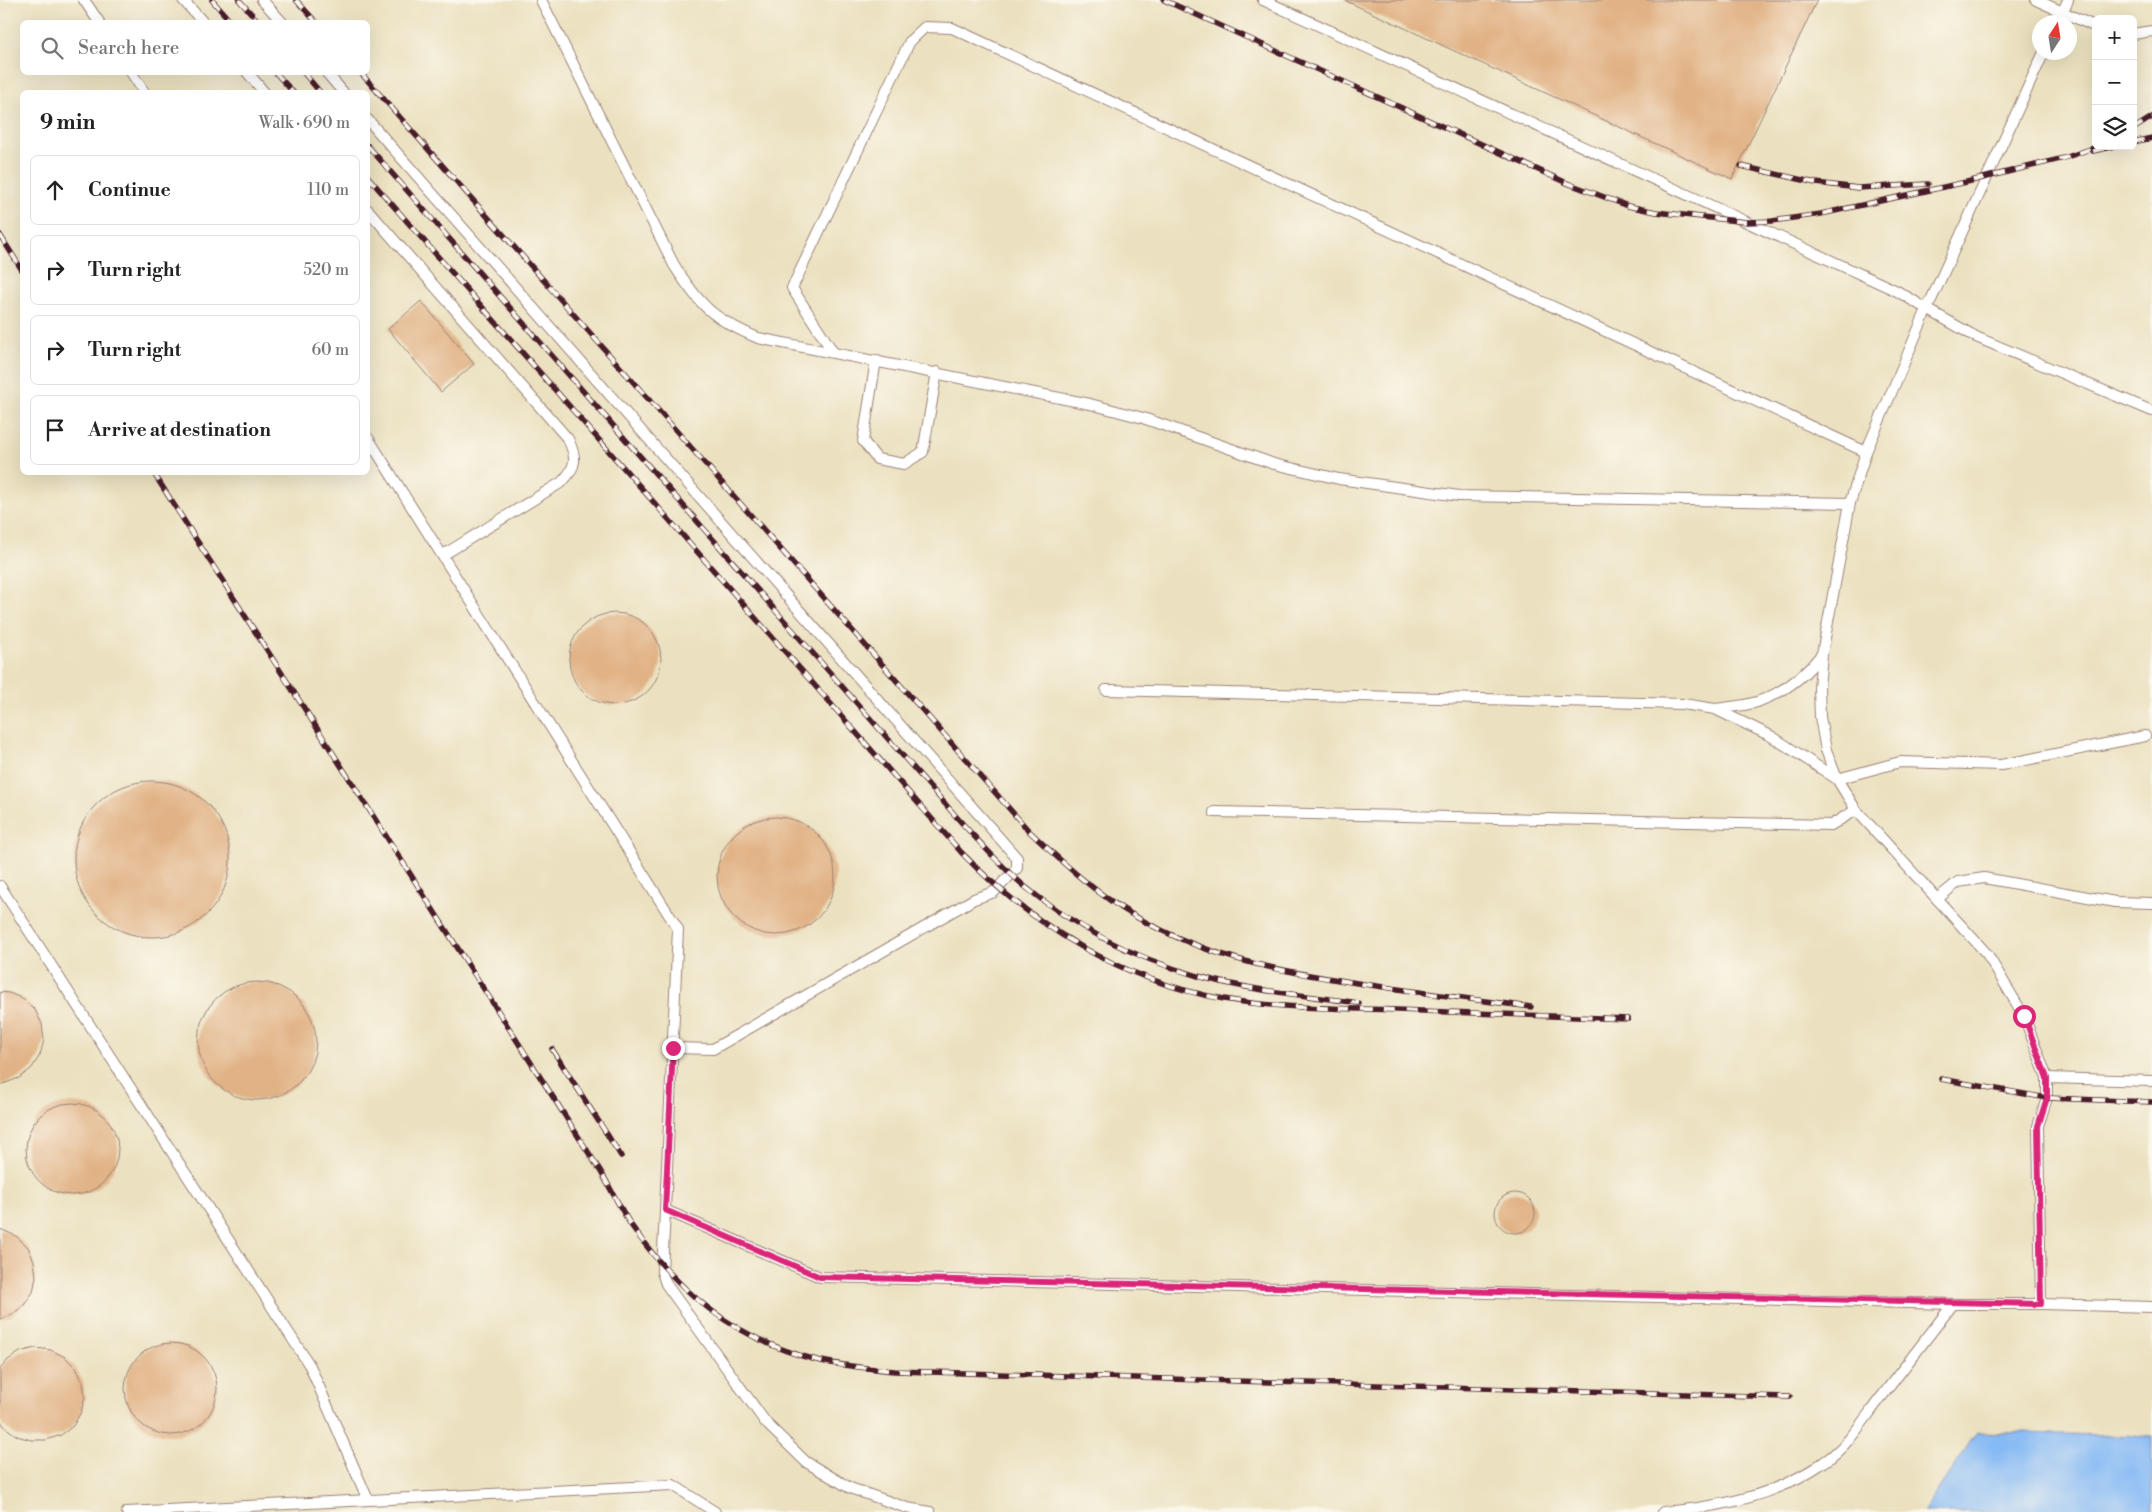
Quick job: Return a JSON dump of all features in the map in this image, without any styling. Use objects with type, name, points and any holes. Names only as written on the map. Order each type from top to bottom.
[{"type":"lane","points":[[84,0],[98,20]]},
{"type":"lane","points":[[183,0],[201,20]]},
{"type":"lane","points":[[262,0],[280,20]]},
{"type":"lane","points":[[541,0],[674,265],[689,290],[710,313],[733,328],[758,338],[937,372],[1090,404],[1143,418],[1274,464],[1339,479],[1459,496],[1850,503]]},
{"type":"lane","points":[[1263,0],[1898,291],[1976,337],[2152,411]]},
{"type":"lane","points":[[2036,0],[2056,15]]},
{"type":"lane","points":[[2061,15],[2068,0]]},
{"type":"lane","points":[[2077,22],[2092,26]]},
{"type":"lane","points":[[832,352],[792,288],[910,41],[925,27],[952,28],[1866,452]]},
{"type":"lane","points":[[2137,33],[2152,31]]},
{"type":"lane","points":[[2040,60],[1927,309],[1866,452],[1850,503],[1822,654],[1819,688],[1820,717],[1826,750],[1837,779],[1856,810],[1987,954],[2024,1016],[2047,1078],[2047,1098],[2038,1126],[2041,1304]]},
{"type":"lane","points":[[133,75],[143,90]]},
{"type":"lane","points":[[250,75],[262,90]]},
{"type":"lane","points":[[329,75],[342,90]]},
{"type":"lane","points":[[370,122],[1017,858],[1017,868],[994,892],[974,899],[713,1049],[673,1048]]},
{"type":"lane","points":[[370,212],[568,439],[574,451],[575,461],[571,472],[562,482],[443,555]]},
{"type":"lane","points":[[876,360],[862,441],[877,459],[904,464],[923,452],[937,372]]},
{"type":"lane","points":[[370,441],[678,929],[662,1272],[666,1284],[766,1423],[806,1462],[850,1488],[907,1508],[930,1512]]},
{"type":"lane","points":[[1715,709],[1756,702],[1785,688],[1808,672],[1822,654]]},
{"type":"lane","points":[[1106,690],[1683,704],[1715,709],[1771,736],[1837,779],[1900,762],[2000,765],[2145,736]]},
{"type":"lane","points":[[1214,812],[1831,825],[1856,810]]},
{"type":"lane","points":[[1937,898],[1958,882],[1984,878],[2115,902],[2152,903]]},
{"type":"lane","points":[[0,886],[310,1366],[368,1500]]},
{"type":"lane","points":[[2047,1078],[2152,1081]]},
{"type":"lane","points":[[665,1210],[820,1277],[2152,1307]]},
{"type":"lane","points":[[1663,1512],[1730,1503],[1765,1493],[1797,1479],[1825,1462],[1847,1441],[1953,1304]]},
{"type":"lane","points":[[127,1512],[673,1485],[715,1512]]},
{"type":"water","points":[[1977,1432],[2152,1436],[2152,1512],[1923,1512]]},
{"type":"building","points":[[1344,0],[1817,0],[1732,179]]},
{"type":"building","points":[[421,301],[474,364],[441,392],[388,329]]},
{"type":"building","points":[[615,613],[633,616],[648,626],[658,641],[661,659],[658,677],[648,692],[633,702],[615,705],[597,702],[582,692],[572,677],[569,659],[572,641],[582,626],[597,616]]},
{"type":"building","points":[[144,781],[160,781],[182,786],[202,798],[213,809],[225,829],[230,859],[225,889],[213,909],[202,920],[182,932],[160,937],[144,937],[122,932],[102,920],[91,909],[79,889],[74,867],[74,851],[79,829],[91,809],[102,798],[122,786]]},
{"type":"building","points":[[776,817],[799,821],[818,834],[831,853],[835,876],[831,899],[818,918],[799,931],[776,935],[753,931],[734,918],[721,899],[717,876],[721,853],[734,834],[753,821]]},
{"type":"building","points":[[257,982],[280,986],[299,999],[312,1018],[316,1041],[312,1064],[299,1083],[280,1096],[257,1100],[234,1096],[215,1083],[202,1064],[198,1041],[202,1018],[215,999],[234,986]]},
{"type":"building","points":[[0,992],[9,993],[24,999],[35,1010],[42,1024],[44,1040],[40,1055],[32,1068],[19,1078],[0,1085]]},
{"type":"building","points":[[72,1103],[90,1106],[105,1116],[115,1131],[118,1149],[115,1167],[105,1182],[90,1192],[72,1195],[54,1192],[39,1182],[29,1167],[26,1149],[29,1131],[39,1116],[54,1106]]},
{"type":"building","points":[[1519,1193],[1526,1196],[1532,1202],[1535,1213],[1534,1221],[1526,1230],[1519,1233],[1511,1233],[1504,1230],[1496,1221],[1495,1209],[1498,1202],[1507,1194]]},
{"type":"building","points":[[0,1229],[16,1236],[28,1247],[34,1261],[36,1277],[33,1292],[24,1305],[12,1315],[0,1319]]},
{"type":"building","points":[[171,1343],[189,1346],[204,1356],[214,1371],[217,1389],[214,1407],[204,1422],[189,1432],[171,1435],[153,1432],[138,1422],[128,1407],[125,1389],[128,1371],[138,1356],[153,1346]]},
{"type":"building","points":[[35,1348],[51,1350],[65,1357],[76,1368],[83,1382],[85,1397],[81,1412],[73,1426],[61,1435],[46,1440],[31,1440],[17,1436],[5,1427],[0,1420],[0,1369],[8,1360],[20,1352]]},
{"type":"railway","points":[[212,0],[229,20]]},
{"type":"railway","points":[[239,0],[257,20]]},
{"type":"railway","points":[[296,0],[314,20]]},
{"type":"railway","points":[[1164,0],[1567,183],[1628,206],[1656,212],[1747,222],[1772,221],[1821,214],[1971,181],[2064,158],[2092,148]]},
{"type":"railway","points":[[278,75],[291,90]]},
{"type":"railway","points":[[306,75],[318,90]]},
{"type":"railway","points":[[363,75],[1029,831],[1094,889],[1123,909],[1167,933],[1195,945],[1251,963],[1339,980],[1531,1007]]},
{"type":"railway","points":[[2137,126],[2152,117]]},
{"type":"railway","points":[[2137,141],[2152,138]]},
{"type":"railway","points":[[370,148],[961,822],[999,863],[1023,885],[1084,928],[1106,940],[1174,969],[1238,985],[1359,1003]]},
{"type":"railway","points":[[2093,151],[2098,150]]},
{"type":"railway","points":[[1741,166],[1816,183],[1858,188],[1928,184]]},
{"type":"railway","points":[[370,179],[961,852],[988,879],[1048,926],[1114,964],[1150,979],[1186,991],[1224,999],[1310,1008],[1628,1019]]},
{"type":"railway","points":[[0,235],[20,267]]},
{"type":"railway","points":[[155,475],[601,1172],[631,1225],[649,1249],[688,1291],[732,1325],[784,1350],[813,1359],[843,1365],[895,1371],[1790,1397]]},
{"type":"railway","points":[[552,1049],[621,1156]]},
{"type":"railway","points":[[1941,1079],[2047,1098],[2152,1102]]},
{"type":"route","points":[[673,1048],[665,1210],[820,1277],[1953,1304],[2041,1304],[2038,1126],[2047,1098],[2047,1078],[2024,1016]]}]
